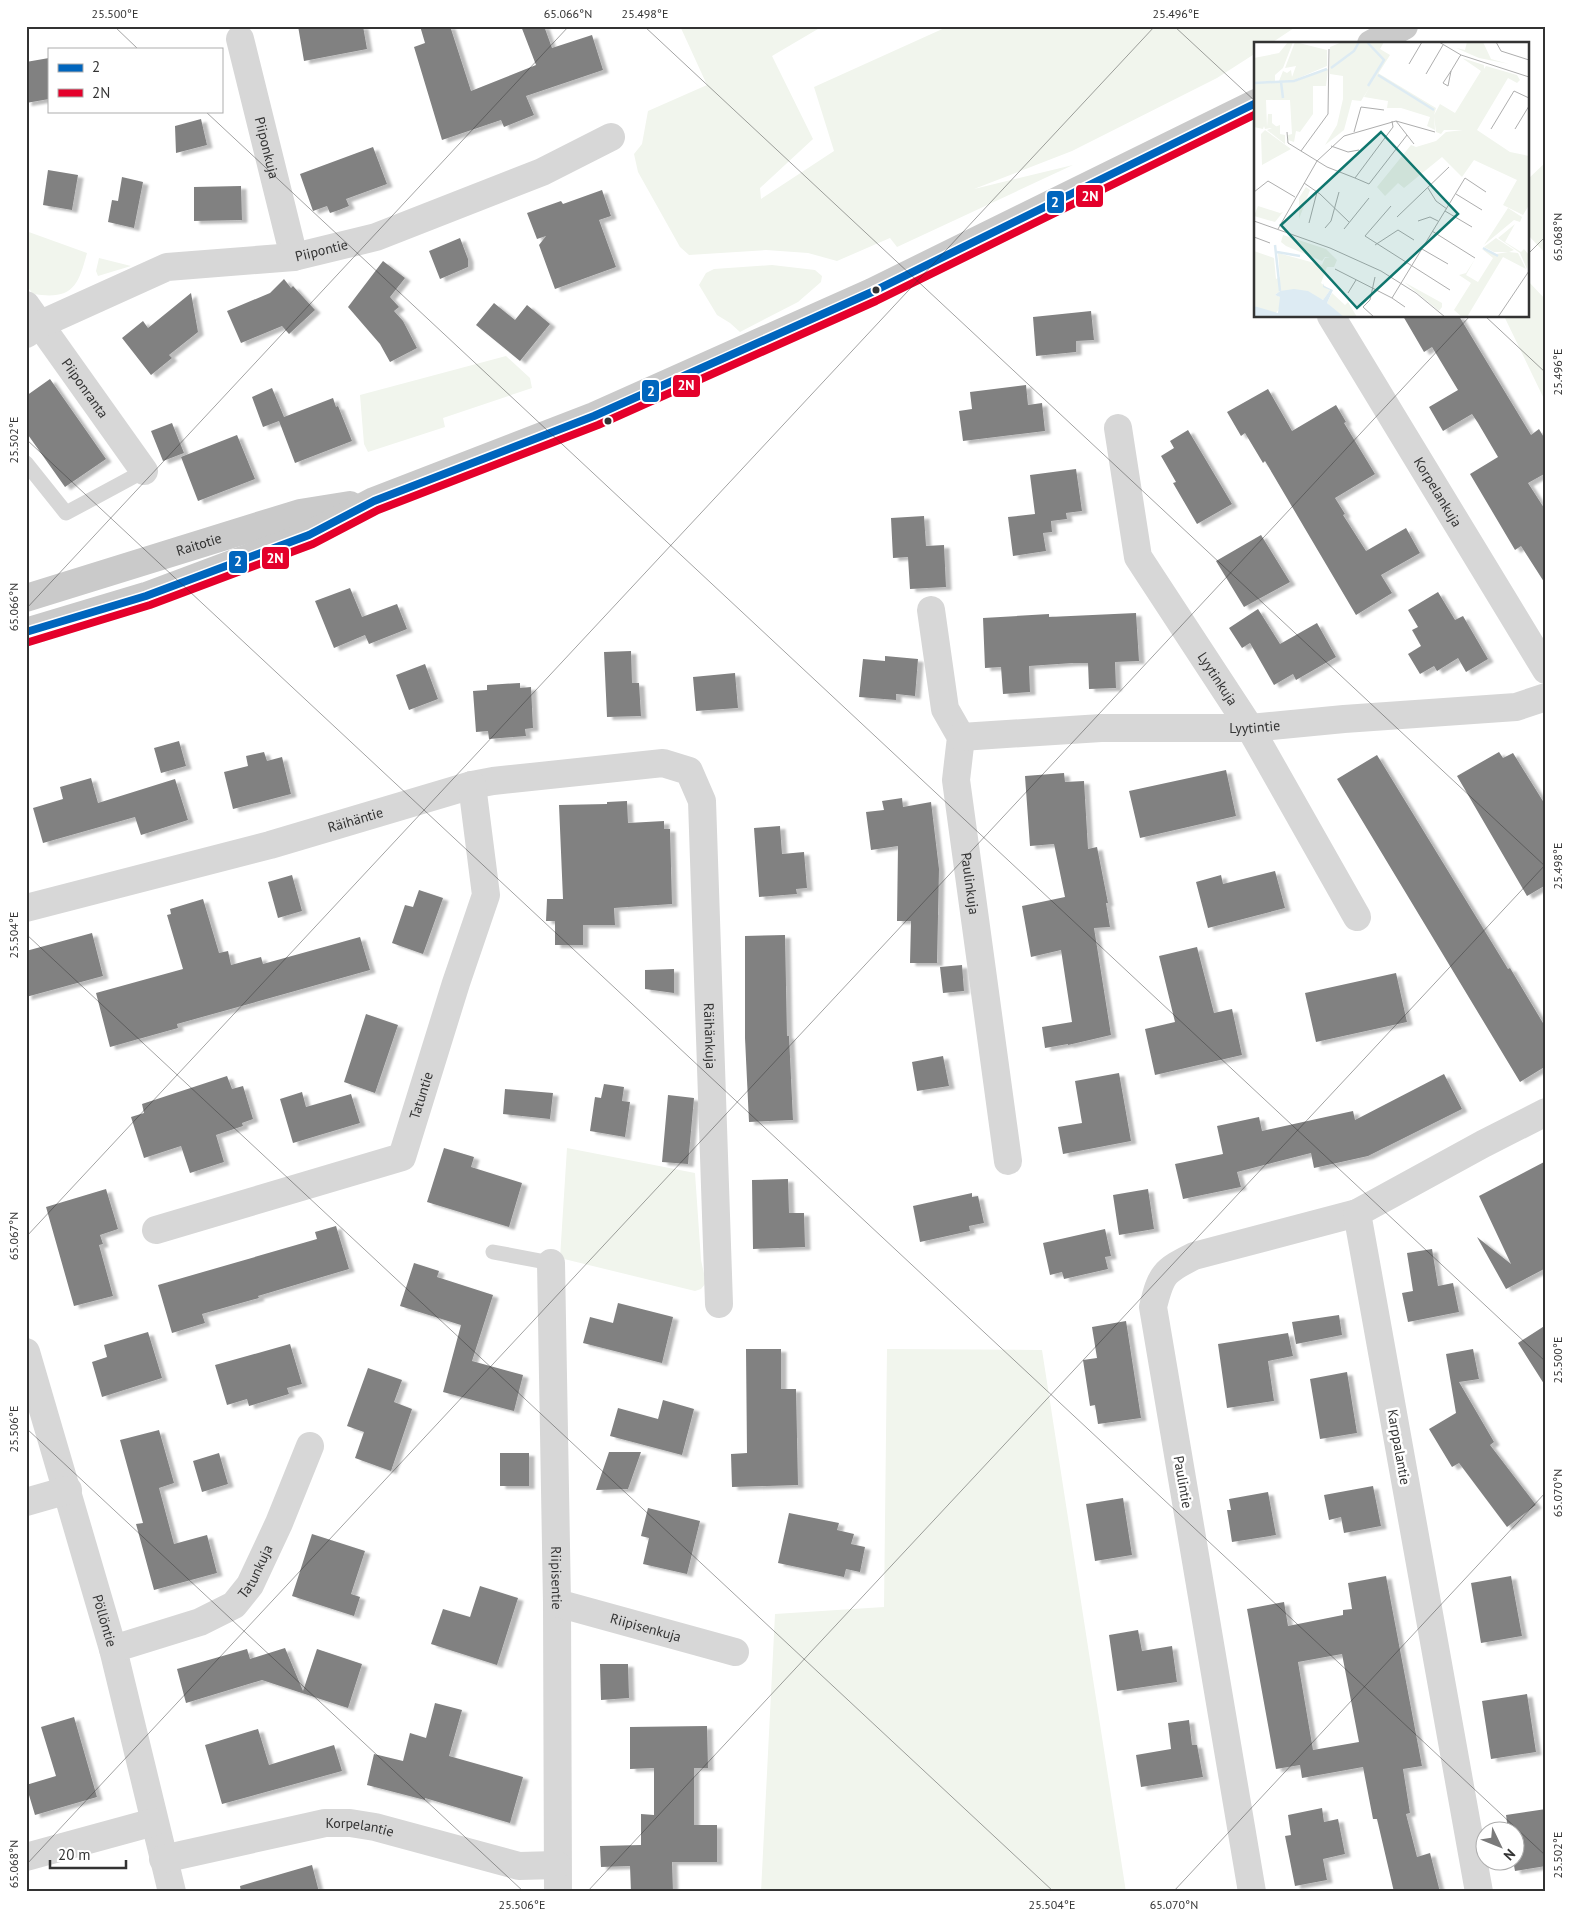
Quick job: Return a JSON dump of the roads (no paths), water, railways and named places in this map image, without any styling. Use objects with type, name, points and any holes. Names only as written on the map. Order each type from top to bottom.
[{"type":"main road","points":[[1374,42],[1404,26]]},
{"type":"main road","name":"Raitotie","points":[[26,632],[146,596],[309,535],[374,501],[594,416],[881,287],[1254,104]]},
{"type":"main road","name":"Raitotie","points":[[26,598],[300,513],[374,501]]},
{"type":"street","name":"Piiponkuja","points":[[240,39],[294,257]]},
{"type":"street","name":"Piipontie","points":[[31,321],[167,267],[294,257],[376,237],[542,172],[611,137]]},
{"type":"street","name":"Korpelankuja","points":[[1331,318],[1546,670]]},
{"type":"street","name":"Piiponranta","points":[[31,321],[144,471]]},
{"type":"street","name":"Lyytinkuja","points":[[1118,428],[1138,557],[1250,728],[1357,917]]},
{"type":"street","points":[[931,610],[945,709],[961,737]]},
{"type":"street","name":"Lyytintie","points":[[961,737],[1102,728],[1250,728],[1344,719],[1516,707],[1546,697]]},
{"type":"street","name":"Paulinkuja","points":[[961,737],[956,780],[1008,1162]]},
{"type":"street","name":"Räihäntie","points":[[26,908],[270,844],[472,785],[493,781],[663,764],[689,771]]},
{"type":"street","name":"Räihänkuja","points":[[689,771],[702,801],[719,1304]]},
{"type":"street","name":"Tatuntie","points":[[156,1230],[402,1157],[456,983],[486,895],[472,785]]},
{"type":"street","points":[[1357,1213],[1546,1112]]},
{"type":"street","name":"Paulintie","points":[[1252,1892],[1153,1307],[1159,1284],[1169,1268],[1194,1256],[1357,1213]]},
{"type":"street","name":"Karppalantie","points":[[1357,1213],[1479,1892]]},
{"type":"street","name":"Riipisentie","points":[[551,1263],[557,1603],[558,1892]]},
{"type":"street","name":"Pöllöntie","points":[[26,1352],[68,1490],[113,1649],[172,1892]]},
{"type":"street","name":"Tatunkuja","points":[[113,1649],[200,1622],[234,1605],[250,1585],[279,1523],[310,1446]]},
{"type":"street","points":[[26,1502],[68,1490]]},
{"type":"street","name":"Riipisenkuja","points":[[557,1603],[735,1652]]},
{"type":"street","points":[[26,1858],[154,1822]]},
{"type":"street","name":"Korpelantie","points":[[163,1859],[325,1823],[350,1822],[519,1866],[557,1865]]},
{"type":"lane","points":[[26,462],[66,513],[144,471]]},
{"type":"lane","points":[[493,1252],[551,1263]]}]
